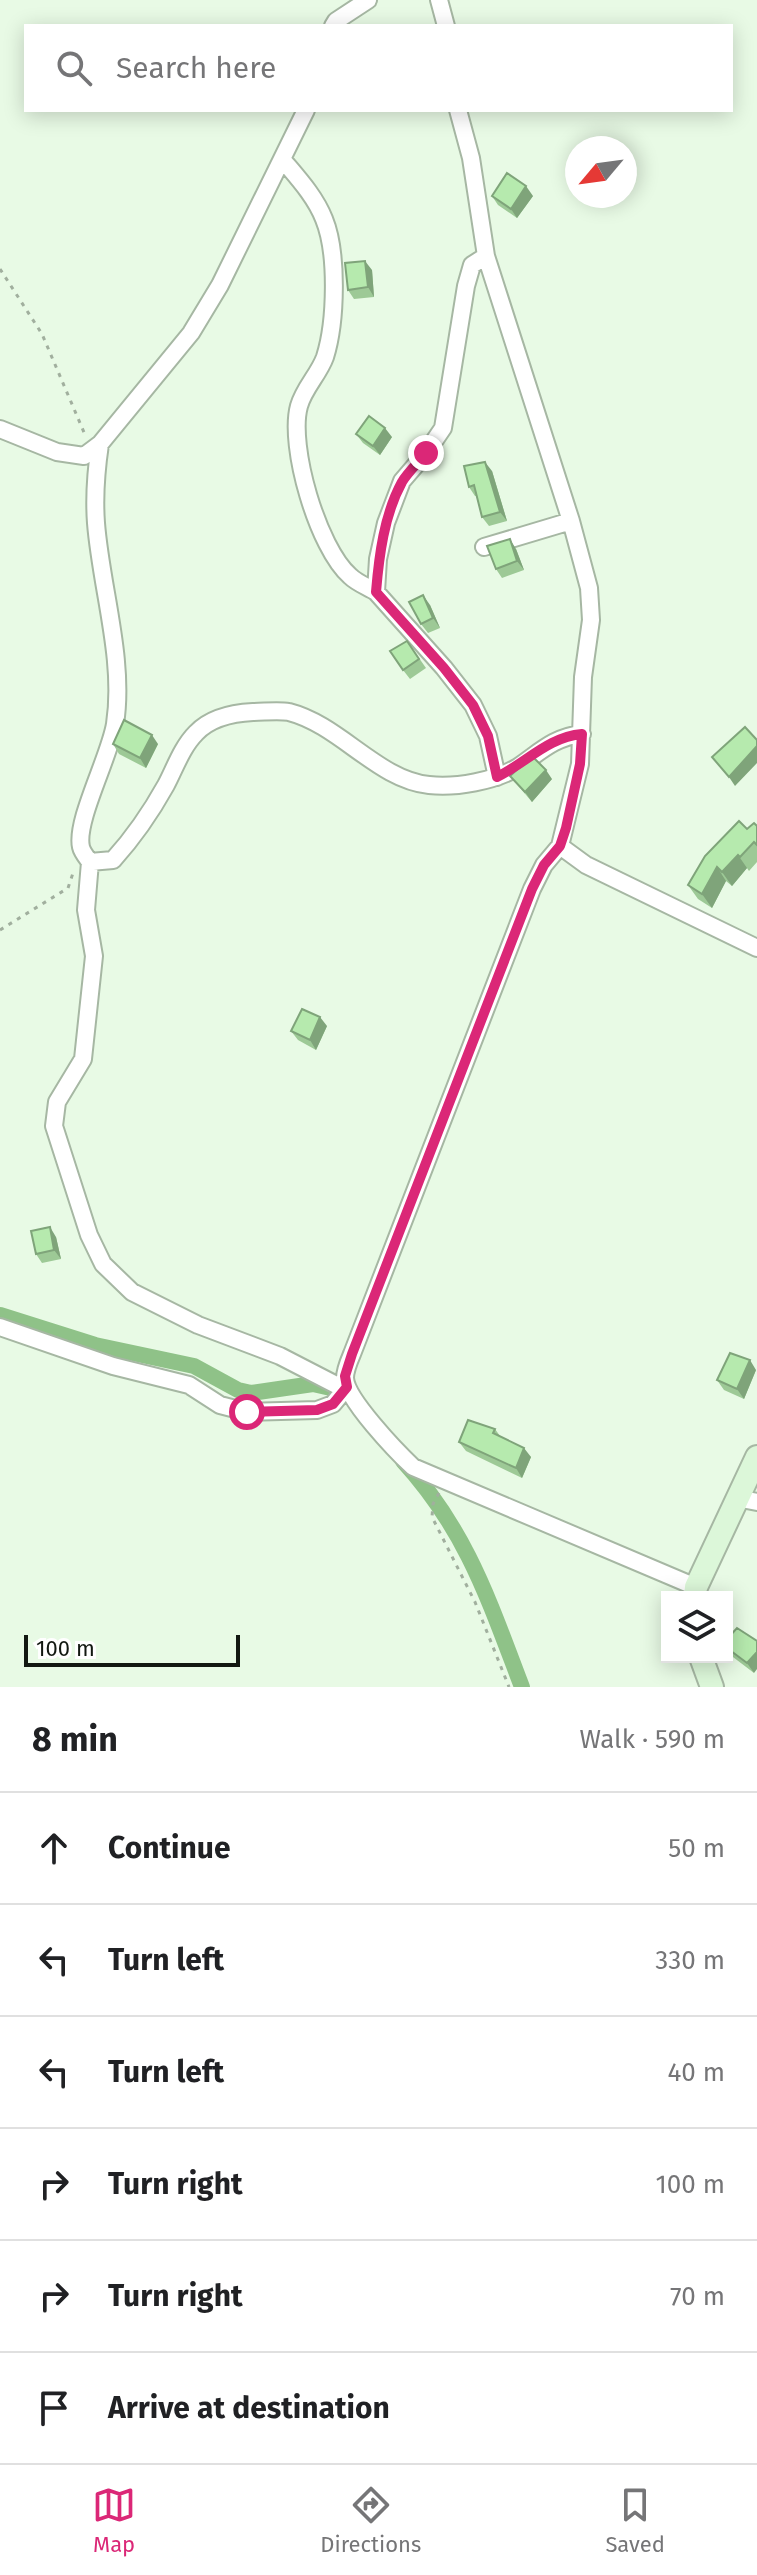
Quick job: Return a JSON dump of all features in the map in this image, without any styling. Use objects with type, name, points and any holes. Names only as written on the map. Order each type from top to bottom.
[{"type":"main road","points":[[697,1591],[746,1500],[757,1457]]},
{"type":"main road","points":[[703,1663],[712,1687]]},
{"type":"street","points":[[334,24],[368,0]]},
{"type":"street","points":[[439,0],[445,24]]},
{"type":"street","points":[[0,429],[57,452],[84,456],[96,448],[191,333],[220,285],[305,112]]},
{"type":"street","points":[[0,1327],[113,1366],[189,1385],[220,1405],[247,1412],[317,1410],[342,1394],[352,1354],[532,889],[544,865],[560,846],[580,764],[590,599],[571,521],[486,256],[471,158],[459,112]]},
{"type":"street","points":[[282,159],[314,200],[325,220],[331,248],[331,332],[324,361],[299,405],[296,428],[315,521],[349,576],[376,592],[473,705],[488,736],[497,777]]},
{"type":"street","points":[[376,592],[378,559],[386,523],[402,481],[443,428],[466,286],[472,265],[486,256]]},
{"type":"street","points":[[96,448],[96,525],[112,635],[115,725],[83,819],[86,910],[94,956],[83,1059],[57,1102],[54,1126],[89,1235],[103,1264],[132,1292],[198,1325],[280,1356],[356,1403],[413,1467],[694,1591]]},
{"type":"street","points":[[484,547],[571,521]]},
{"type":"street","points":[[85,855],[113,860],[165,788],[182,753],[197,732],[221,717],[243,712],[287,712],[327,728],[402,778],[428,785],[451,785],[497,777],[558,738],[582,734]]},
{"type":"street","points":[[560,846],[586,865],[757,948]]},
{"type":"path","points":[[0,269],[42,334],[96,448]]},
{"type":"path","points":[[0,930],[68,888],[85,855]]},
{"type":"path","points":[[438,1493],[432,1517],[475,1602],[509,1687]]},
{"type":"building","points":[[507,173],[526,186],[511,209],[492,196]]},
{"type":"building","points":[[365,261],[368,287],[348,290],[345,263]]},
{"type":"building","points":[[369,416],[385,428],[373,446],[356,434]]},
{"type":"building","points":[[485,462],[500,512],[482,517],[474,485],[469,487],[464,466]]},
{"type":"building","points":[[510,539],[517,561],[496,569],[487,546]]},
{"type":"building","points":[[423,595],[433,618],[421,624],[409,602]]},
{"type":"building","points":[[407,641],[419,659],[403,670],[390,651]]},
{"type":"building","points":[[124,720],[152,735],[140,758],[113,744]]},
{"type":"building","points":[[745,727],[757,740],[757,746],[729,777],[712,757]]},
{"type":"building","points":[[532,756],[546,770],[525,792],[510,776]]},
{"type":"building","points":[[739,821],[747,829],[754,823],[757,826],[757,845],[754,842],[722,872],[717,867],[702,894],[688,885],[705,856]]},
{"type":"building","points":[[302,1009],[320,1017],[310,1040],[291,1031]]},
{"type":"building","points":[[50,1227],[54,1250],[36,1254],[31,1231]]},
{"type":"building","points":[[730,1353],[750,1360],[737,1389],[717,1380]]},
{"type":"building","points":[[468,1420],[495,1429],[493,1433],[524,1448],[516,1468],[459,1442]]},
{"type":"building","points":[[737,1628],[757,1641],[757,1652],[747,1663],[733,1652],[733,1632]]},
{"type":"waterway","points":[[0,1315],[95,1345],[194,1366],[238,1390],[251,1393],[313,1384],[335,1389]]},
{"type":"waterway","points":[[403,1461],[425,1487],[460,1541],[487,1596],[522,1687]]},
{"type":"route","points":[[247,1412],[317,1410],[333,1404],[347,1387],[346,1370],[532,889],[544,865],[560,846],[580,764],[582,734],[570,735],[558,738],[497,777],[488,736],[473,705],[376,592],[378,559],[386,523],[402,481],[426,453]]}]
